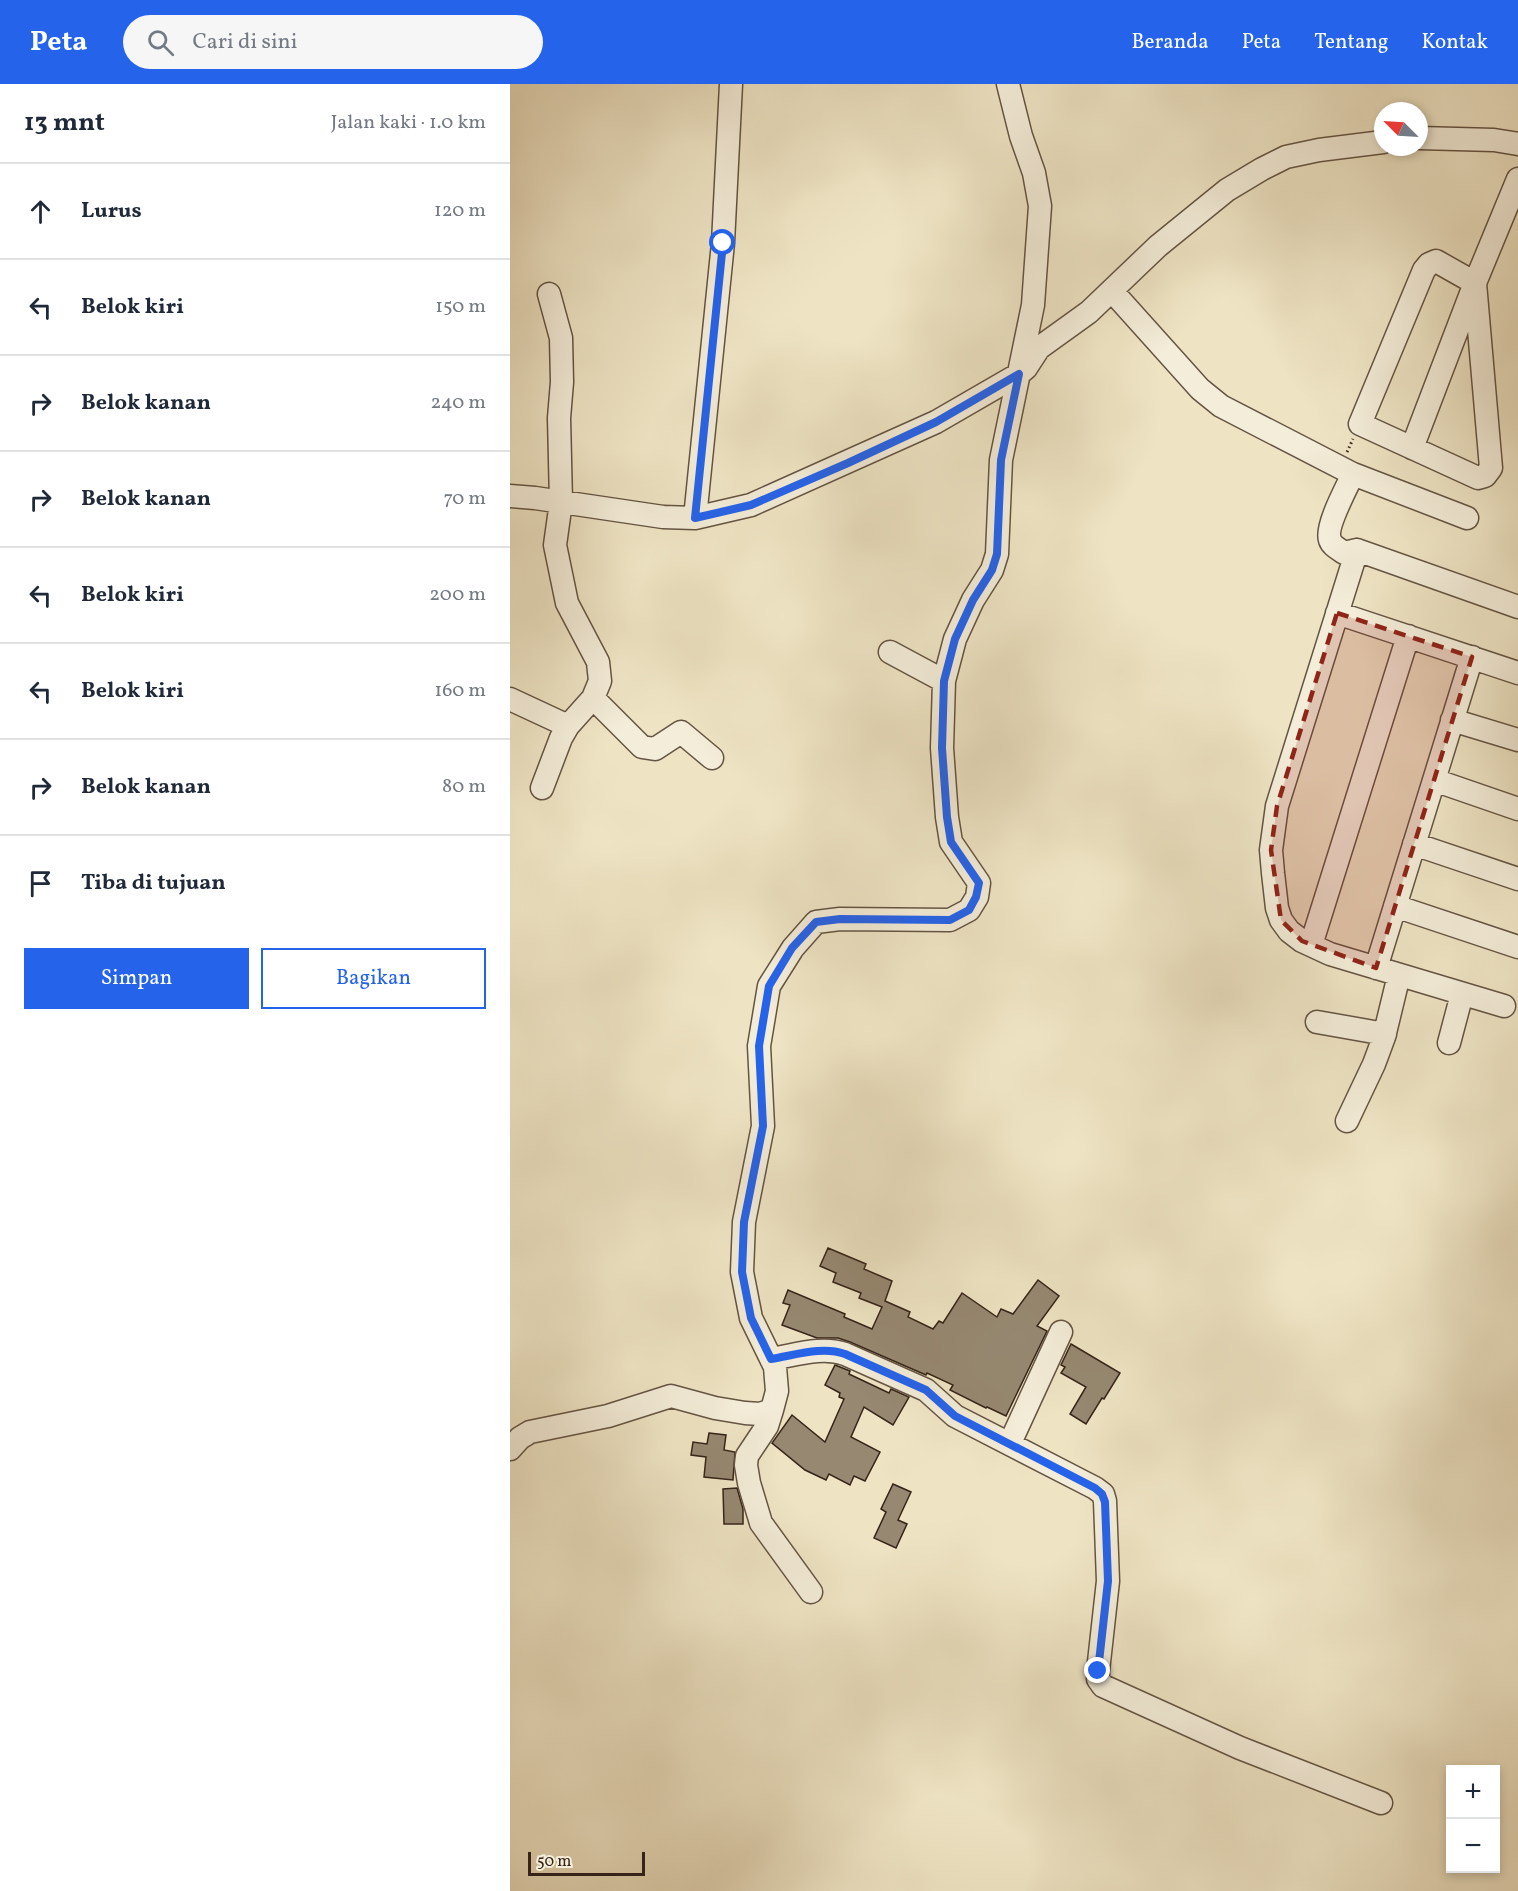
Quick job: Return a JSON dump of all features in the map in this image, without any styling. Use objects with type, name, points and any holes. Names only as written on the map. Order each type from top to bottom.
[{"type":"street","points":[[695,518],[723,243],[732,84]]},
{"type":"street","points":[[811,1592],[761,1523],[746,1465],[747,1456],[764,1432],[777,1391],[775,1367],[751,1318],[742,1272],[744,1222],[763,1126],[759,1046],[769,986],[792,948],[816,922],[840,919],[950,920],[969,910],[976,897],[979,883],[951,842],[947,817],[942,748],[944,681],[955,639],[973,600],[992,570],[997,554],[1001,460],[1023,371],[1033,304],[1040,206],[1034,173],[1021,136],[1008,84]]},
{"type":"street","points":[[1428,138],[1494,140],[1518,144]]},
{"type":"street","points":[[510,496],[663,518],[695,518],[751,505],[936,422],[1023,371],[1039,348],[1089,312],[1167,239],[1227,190],[1262,169],[1286,157],[1374,143]]},
{"type":"street","points":[[1412,448],[1475,283],[1518,179]]},
{"type":"street","points":[[1436,261],[1475,283],[1491,468],[1485,476],[1478,478],[1360,424],[1424,270],[1436,261]]},
{"type":"street","points":[[1113,291],[1200,389],[1236,415],[1347,471],[1467,518]]},
{"type":"street","points":[[542,788],[561,738],[568,726],[593,698],[600,681],[598,662],[567,603],[555,545],[561,502],[561,338],[549,294]]},
{"type":"street","points":[[1347,471],[1330,527],[1330,539],[1335,547],[1344,553],[1357,550],[1518,607]]},
{"type":"street","points":[[1357,550],[1277,806],[1271,850],[1277,908],[1281,920],[1289,931],[1302,941],[1330,954],[1504,1006]]},
{"type":"street","points":[[1337,613],[1518,673]]},
{"type":"street","points":[[1311,945],[1408,636]]},
{"type":"street","points":[[890,652],[944,681]]},
{"type":"street","points":[[1376,968],[1472,657]]},
{"type":"street","points":[[593,698],[642,747],[655,749],[681,732],[712,758]]},
{"type":"street","points":[[510,699],[568,726]]},
{"type":"street","points":[[1452,720],[1518,740]]},
{"type":"street","points":[[1434,780],[1518,809]]},
{"type":"street","points":[[1414,844],[1518,879]]},
{"type":"street","points":[[1395,906],[1518,947]]},
{"type":"street","points":[[1347,1121],[1374,1064],[1385,1034],[1399,975]]},
{"type":"street","points":[[1449,1043],[1462,994]]},
{"type":"street","points":[[1317,1022],[1385,1034]]},
{"type":"street","points":[[1010,1443],[1061,1332]]},
{"type":"street","points":[[771,1359],[824,1350],[845,1354],[926,1390],[955,1416],[1095,1488],[1102,1494],[1105,1502],[1108,1581],[1098,1671],[1098,1679],[1103,1686],[1240,1748],[1381,1803]]},
{"type":"street","points":[[510,1449],[520,1438],[530,1432],[608,1416],[671,1396],[715,1408],[746,1413],[759,1414],[772,1410]]},
{"type":"path","points":[[1347,471],[1360,424]]},
{"type":"highlighted area","points":[[1337,613],[1472,657],[1376,968],[1302,941],[1281,920],[1271,850],[1277,806]]},
{"type":"building","points":[[828,1248],[866,1264],[864,1269],[892,1281],[885,1301],[910,1312],[908,1317],[933,1329],[939,1321],[943,1323],[962,1293],[997,1317],[1001,1309],[1013,1314],[1038,1280],[1059,1296],[1037,1326],[1047,1331],[1006,1416],[950,1390],[953,1385],[927,1373],[926,1375],[838,1338],[817,1338],[782,1325],[790,1305],[783,1303],[788,1290],[845,1314],[844,1317],[872,1329],[882,1307],[859,1298],[861,1293],[833,1282],[836,1273],[820,1266]]},
{"type":"building","points":[[1071,1344],[1120,1373],[1086,1424],[1070,1414],[1086,1387],[1061,1373],[1065,1367],[1061,1365]]},
{"type":"building","points":[[835,1365],[889,1393],[891,1389],[909,1397],[893,1425],[864,1407],[851,1437],[880,1452],[865,1481],[854,1476],[850,1485],[829,1474],[826,1480],[805,1470],[772,1443],[792,1415],[825,1442],[844,1399],[839,1397],[840,1393],[825,1385]]},
{"type":"building","points":[[709,1433],[726,1435],[724,1450],[735,1452],[733,1480],[704,1477],[706,1457],[691,1455],[693,1442],[707,1444]]},
{"type":"building","points":[[893,1484],[911,1492],[898,1520],[907,1524],[896,1548],[874,1538],[886,1512],[881,1509]]},
{"type":"building","points":[[737,1488],[743,1509],[743,1524],[724,1524],[723,1489]]},
{"type":"route","points":[[723,243],[695,518],[751,505],[848,463],[936,422],[1019,374],[1001,460],[997,554],[992,570],[973,600],[955,639],[944,681],[942,748],[947,817],[951,842],[979,883],[976,897],[969,910],[950,920],[840,919],[816,922],[792,948],[769,986],[759,1046],[763,1126],[744,1222],[742,1272],[751,1318],[771,1359],[824,1350],[845,1354],[919,1386],[932,1394],[946,1410],[963,1421],[1010,1443],[1095,1488],[1102,1494],[1105,1502],[1108,1581],[1098,1671]]}]
